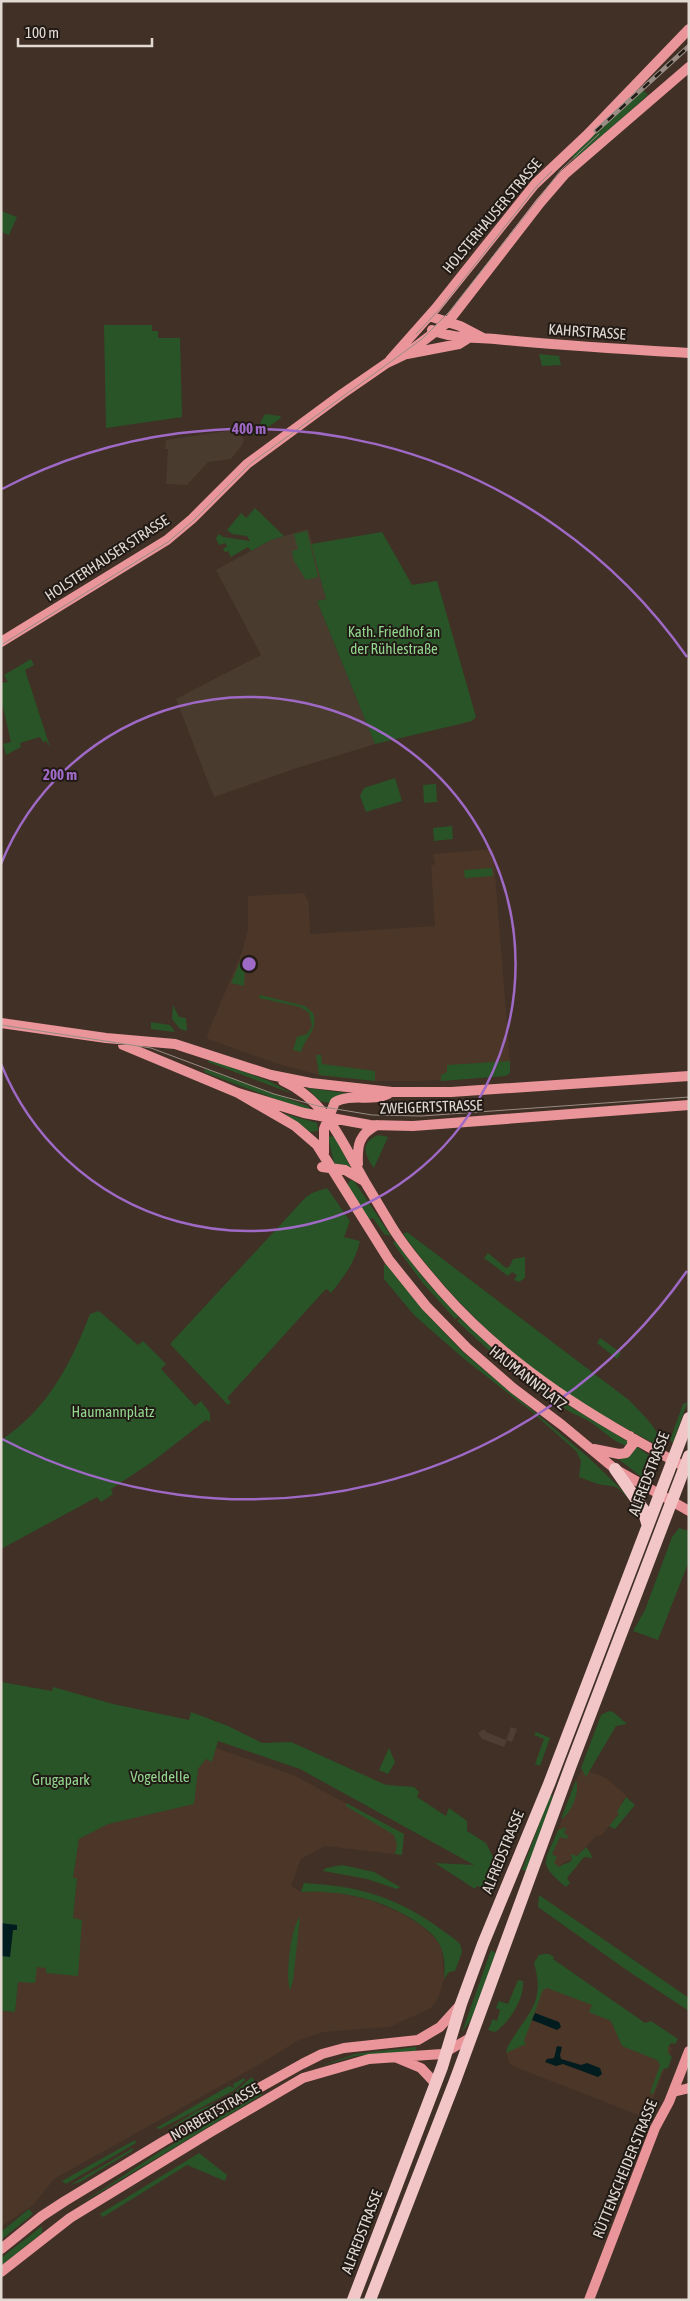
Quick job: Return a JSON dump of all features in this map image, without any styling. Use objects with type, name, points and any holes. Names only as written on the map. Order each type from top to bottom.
[{"type":"main road","name":"HOLSTERHAUSER STRASSE","points":[[387,363],[429,316],[535,184],[587,135],[689,29]]},
{"type":"main road","name":"HOLSTERHAUSER STRASSE","points":[[1,642],[167,540],[192,519],[247,464],[387,363],[406,354],[448,322],[540,203],[565,174],[689,67]]},
{"type":"main road","name":"KAHRSTRASSE","points":[[429,316],[484,338]]},
{"type":"main road","name":"KAHRSTRASSE","points":[[420,326],[467,339],[484,338],[527,343],[689,353]]},
{"type":"main road","points":[[406,354],[459,344],[467,339]]},
{"type":"main road","points":[[1,1023],[106,1038]]},
{"type":"main road","name":"ZWEIGERTSTRASSE","points":[[106,1038],[175,1044],[271,1075],[348,1089],[392,1092],[421,1093],[500,1089],[689,1076]]},
{"type":"main road","name":"ZWEIGERTSTRASSE","points":[[106,1038],[238,1093],[327,1118],[377,1125],[413,1126],[689,1106]]},
{"type":"main road","name":"HAUMANNPLATZ","points":[[271,1075],[293,1085],[318,1106],[339,1134],[397,1235],[442,1291],[486,1336],[523,1368],[563,1396],[672,1460],[687,1464]]},
{"type":"main road","points":[[324,1155],[323,1138],[327,1118],[338,1100],[378,1098],[392,1092]]},
{"type":"main road","name":"HAUMANNPLATZ","points":[[238,1093],[300,1129],[318,1145],[324,1155],[327,1168],[389,1260],[426,1306],[467,1348],[512,1388],[593,1449],[615,1469],[660,1491],[672,1502],[689,1511]]},
{"type":"main road","points":[[358,1167],[357,1152],[360,1140],[364,1132],[377,1125]]},
{"type":"main road","points":[[327,1168],[352,1172],[365,1182]]},
{"type":"main road","name":"ALFREDSTRASSE","points":[[354,2300],[436,2084],[461,2004],[483,1944],[549,1784],[647,1523],[689,1418]]},
{"type":"main road","points":[[593,1449],[619,1454],[626,1453],[633,1444],[630,1436]]},
{"type":"main road","name":"ALFREDSTRASSE","points":[[370,2300],[470,2038],[571,1764],[672,1502],[684,1484],[687,1464]]},
{"type":"main road","points":[[615,1469],[643,1509],[647,1523]]},
{"type":"main road","points":[[660,1491],[670,1482],[684,1484]]},
{"type":"main road","name":"NORBERTSTRASSE","points":[[1,2249],[42,2216],[65,2201],[261,2086],[322,2054],[365,2044],[418,2040],[440,2027],[461,2004]]},
{"type":"main road","name":"NORBERTSTRASSE","points":[[1,2272],[70,2218],[201,2137],[299,2080],[345,2064],[447,2052],[470,2038]]},
{"type":"main road","name":"RÜTTENSCHEIDER STRASSE","points":[[589,2300],[655,2128],[673,2092],[688,2054]]},
{"type":"main road","points":[[394,2057],[421,2068],[436,2084]]},
{"type":"main road","points":[[673,2092],[689,2088]]},
{"type":"shaded area","points":[[234,430],[239,432],[244,440],[231,459],[208,462],[187,485],[166,484],[168,449],[165,449],[166,440]]},
{"type":"shaded area","points":[[308,529],[326,599],[317,601],[375,744],[294,769],[214,797],[176,699],[261,655],[216,570],[271,540]]},
{"type":"shaded area","points":[[493,849],[510,1061],[510,1073],[506,1076],[419,1081],[375,1081],[323,1076],[278,1064],[208,1039],[207,1035],[242,952],[248,929],[248,896],[304,893],[309,903],[310,934],[435,926],[431,866],[435,864],[433,854]]},
{"type":"shaded area","points":[[511,1727],[517,1729],[512,1742],[507,1740],[504,1747],[482,1739],[478,1733],[484,1729],[486,1732],[506,1740]]},
{"type":"shaded area","points":[[216,1748],[293,1775],[404,1834],[402,1855],[325,1846],[301,1859],[291,1886],[301,1892],[330,1891],[367,1899],[399,1912],[422,1926],[437,1940],[442,1950],[444,1979],[439,1996],[431,2008],[390,2027],[323,2032],[297,2041],[267,2060],[54,2179],[34,2204],[1,2227],[1,2011],[15,2012],[18,1981],[37,1967],[46,1967],[46,1972],[82,1920],[73,1919],[77,1879],[73,1878],[79,1839],[107,1824],[145,1813],[198,1769],[206,1759],[212,1761]]},
{"type":"shaded area","points":[[583,1769],[606,1778],[627,1796],[621,1803],[619,1814],[600,1837],[597,1835],[577,1856],[571,1855],[572,1860],[564,1862],[559,1867],[553,1863],[552,1854],[560,1836],[567,1839],[564,1833],[566,1827],[558,1830],[576,1780]]},
{"type":"shaded area","points":[[544,1978],[595,2000],[672,2048],[646,2118],[510,2064],[506,2052],[540,1995]]},
{"type":"green space","points":[[640,87],[648,95],[575,160],[572,156]]},
{"type":"green space","points":[[1,211],[17,217],[9,235],[1,232]]},
{"type":"green space","points":[[104,325],[152,325],[152,331],[158,331],[158,338],[180,338],[182,417],[106,428]]},
{"type":"green space","points":[[539,354],[559,356],[561,365],[542,366]]},
{"type":"green space","points":[[265,414],[280,416],[281,418],[255,436],[243,429],[265,426],[260,423]]},
{"type":"green space","points":[[255,508],[284,536],[271,540],[251,551],[248,547],[231,557],[228,551],[225,552],[223,549],[227,546],[225,543],[219,545],[216,538],[219,534],[223,537],[250,541],[247,536],[232,534],[227,530],[241,513],[246,518]]},
{"type":"green space","points":[[307,531],[318,577],[306,580],[294,561],[292,551],[298,549],[294,534]]},
{"type":"green space","name":"Kath. Friedhof an der Rühlestraße","points":[[382,532],[412,585],[437,581],[476,717],[472,721],[375,744],[317,601],[326,599],[311,544]]},
{"type":"green space","points":[[31,659],[34,665],[25,670],[50,747],[40,737],[20,743],[21,747],[6,755],[3,744],[11,742],[1,699],[1,683],[8,682],[4,675]]},
{"type":"green space","points":[[395,778],[402,801],[366,812],[360,796],[364,788]]},
{"type":"green space","points":[[436,784],[437,802],[424,803],[423,785]]},
{"type":"green space","points":[[452,826],[453,839],[434,841],[433,828]]},
{"type":"green space","points":[[492,868],[493,876],[465,878],[464,870]]},
{"type":"green space","points":[[242,957],[241,964],[252,964],[251,969],[245,969],[244,986],[231,983]]},
{"type":"green space","points":[[260,995],[305,1006],[313,1013],[313,1029],[301,1052],[293,1050],[297,1037],[307,1034],[312,1026],[309,1013],[300,1007],[259,998]]},
{"type":"green space","points":[[173,1005],[179,1017],[186,1018],[187,1031],[180,1029],[172,1019]]},
{"type":"green space","points":[[151,1022],[170,1025],[175,1032],[151,1029]]},
{"type":"green space","points":[[316,1055],[321,1055],[322,1064],[375,1071],[375,1081],[319,1075]]},
{"type":"green space","points":[[209,1059],[269,1081],[293,1094],[208,1062]]},
{"type":"green space","points":[[510,1061],[510,1073],[506,1076],[441,1081],[441,1075],[447,1072],[447,1065]]},
{"type":"green space","points":[[205,1069],[308,1106],[311,1111],[204,1072]]},
{"type":"green space","points":[[307,1088],[345,1093],[345,1097],[336,1098],[329,1103],[320,1101]]},
{"type":"green space","points":[[282,1113],[317,1123],[318,1131],[310,1132]]},
{"type":"green space","points":[[378,1135],[388,1137],[374,1168],[366,1154],[366,1145],[372,1138]]},
{"type":"green space","points":[[328,1136],[335,1137],[351,1168],[334,1163]]},
{"type":"green space","points":[[350,1180],[354,1181],[391,1236],[384,1234],[373,1218],[368,1219],[349,1188]]},
{"type":"green space","points":[[327,1188],[350,1221],[344,1237],[360,1241],[355,1256],[345,1275],[331,1293],[327,1289],[324,1291],[227,1398],[231,1402],[228,1405],[170,1344],[306,1197]]},
{"type":"green space","points":[[407,1232],[629,1400],[654,1429],[662,1448],[577,1400],[520,1359],[478,1321],[439,1279],[403,1234]]},
{"type":"green space","points":[[395,1241],[426,1281],[459,1317],[455,1319],[422,1282],[393,1243]]},
{"type":"green space","points":[[488,1253],[506,1268],[510,1266],[513,1259],[525,1257],[525,1278],[519,1282],[514,1280],[517,1275],[512,1272],[508,1276],[484,1258]]},
{"type":"green space","points":[[384,1264],[388,1266],[422,1309],[463,1352],[588,1457],[632,1500],[630,1501],[621,1490],[615,1487],[597,1484],[579,1477],[581,1461],[576,1451],[532,1412],[463,1358],[414,1315],[384,1279]]},
{"type":"green space","name":"Haumannplatz","points":[[99,1311],[138,1345],[143,1341],[166,1364],[161,1369],[195,1406],[201,1401],[210,1413],[210,1422],[206,1420],[152,1462],[111,1489],[113,1494],[101,1502],[97,1497],[1,1549],[1,1440],[32,1415],[56,1385],[75,1351],[90,1314]]},
{"type":"green space","points":[[460,1318],[507,1361],[560,1400],[556,1403],[495,1356],[457,1321]]},
{"type":"green space","points":[[600,1338],[621,1353],[617,1359],[597,1343]]},
{"type":"green space","points":[[561,1401],[627,1441],[628,1446],[566,1409],[559,1404]]},
{"type":"green space","points":[[688,1402],[673,1443],[670,1440],[683,1404]]},
{"type":"green space","points":[[636,1446],[656,1461],[648,1482],[617,1458]]},
{"type":"green space","points":[[679,1528],[689,1531],[689,1561],[658,1640],[633,1631],[645,1610],[672,1537]]},
{"type":"green space","name":"Grugapark","points":[[1,1682],[52,1691],[53,1687],[113,1704],[189,1720],[191,1712],[228,1726],[262,1743],[291,1742],[386,1785],[414,1787],[419,1792],[417,1797],[446,1816],[449,1808],[467,1821],[467,1831],[486,1843],[497,1865],[488,1889],[477,1886],[475,1889],[435,1863],[474,1865],[300,1769],[218,1741],[212,1762],[206,1759],[198,1769],[194,1804],[108,1824],[79,1839],[73,1878],[77,1878],[73,1918],[82,1920],[78,1976],[46,1973],[46,1968],[37,1967],[35,1983],[18,1982],[15,2012],[1,2011]]},
{"type":"green space","points":[[609,1711],[613,1712],[627,1724],[616,1726],[586,1777],[581,1768],[601,1715]]},
{"type":"green space","points":[[536,1732],[550,1738],[540,1766],[535,1764],[544,1739],[534,1735]]},
{"type":"green space","points":[[389,1748],[395,1762],[388,1774],[379,1770]]},
{"type":"green space","points":[[576,1780],[577,1790],[572,1807],[561,1819]]},
{"type":"green space","points":[[550,1795],[553,1796],[527,1871],[522,1870]]},
{"type":"green space","points":[[626,1797],[635,1805],[615,1829],[609,1826],[619,1814],[617,1812]]},
{"type":"green space","points":[[346,1803],[404,1834],[402,1855],[395,1854],[397,1845],[394,1835],[346,1806]]},
{"type":"green space","points":[[566,1827],[564,1833],[568,1836],[567,1839],[560,1837],[552,1854],[557,1857],[554,1863],[559,1867],[569,1862],[572,1860],[571,1854],[577,1856],[586,1847],[592,1858],[584,1857],[567,1878],[570,1883],[566,1887],[550,1872],[546,1862],[558,1830]]},
{"type":"green space","points":[[342,1865],[374,1872],[400,1887],[397,1889],[367,1879],[323,1871],[326,1868]]},
{"type":"green space","points":[[304,1883],[339,1886],[371,1893],[386,1898],[416,1913],[460,1944],[462,1952],[455,1971],[449,1972],[444,1979],[444,1960],[442,1950],[436,1938],[412,1919],[386,1906],[358,1897],[330,1892],[301,1892]]},
{"type":"green space","points":[[539,1895],[689,1998],[689,2011],[628,1971],[538,1907]]},
{"type":"green space","points":[[300,1917],[293,1981],[290,1990],[288,1975],[290,1952],[294,1931]]},
{"type":"green space","points":[[491,1950],[497,1954],[471,2020],[462,2032]]},
{"type":"green space","points":[[544,1954],[554,1957],[553,1959],[645,2023],[651,2021],[678,2039],[675,2044],[671,2043],[668,2047],[668,2053],[672,2057],[668,2068],[663,2069],[653,2094],[650,2093],[660,2065],[657,2060],[622,2046],[611,2021],[589,2012],[592,2005],[547,1988],[543,1990],[524,2041],[526,2044],[506,2053],[508,2046],[533,2008],[538,1989],[534,1963],[539,1955]]},
{"type":"green space","points":[[518,1980],[523,1981],[523,1988],[515,2010],[506,2023],[495,2032],[488,2030],[493,2019],[497,2021],[500,2010],[496,2008],[499,2001],[508,2004]]},
{"type":"green space","points":[[416,2047],[416,2051],[355,2056],[318,2067],[355,2054]]},
{"type":"green space","points":[[252,2077],[256,2083],[165,2131],[195,2112],[229,2097]]},
{"type":"green space","points":[[244,2078],[245,2080],[233,2091],[160,2129],[156,2128],[229,2086],[234,2088],[233,2084]]},
{"type":"green space","points":[[261,2093],[262,2095],[77,2206],[161,2151]]},
{"type":"green space","points":[[135,2140],[136,2143],[66,2184],[62,2181]]},
{"type":"green space","points":[[133,2148],[132,2151],[80,2182],[70,2185]]},
{"type":"green space","points":[[199,2153],[227,2175],[225,2181],[187,2165],[103,2217],[100,2214]]},
{"type":"green space","points":[[29,2209],[33,2214],[1,2240],[1,2232]]},
{"type":"green space","points":[[42,2226],[42,2233],[1,2266],[1,2258]]},
{"type":"water","points":[[1,1923],[17,1925],[17,1930],[13,1930],[10,1957],[1,1956]]},
{"type":"water","points":[[535,2013],[559,2022],[561,2027],[557,2030],[532,2020]]},
{"type":"water","points":[[557,2046],[562,2047],[561,2059],[581,2065],[587,2063],[600,2068],[602,2074],[598,2077],[563,2064],[556,2066],[545,2062],[547,2059],[554,2058]]},
{"type":"tram line","points":[[1,645],[168,542],[194,520],[251,463],[422,339],[449,312],[561,170],[599,134]]},
{"type":"tram line","points":[[416,334],[440,309],[537,186],[552,171]]},
{"type":"tram line","points":[[1,1025],[151,1048],[274,1094],[318,1106],[372,1115],[422,1116],[689,1097]]},
{"type":"railway","points":[[596,131],[689,46]]},
{"type":"park label","name":"Vogeldelle","points":[[160,1777]]}]
